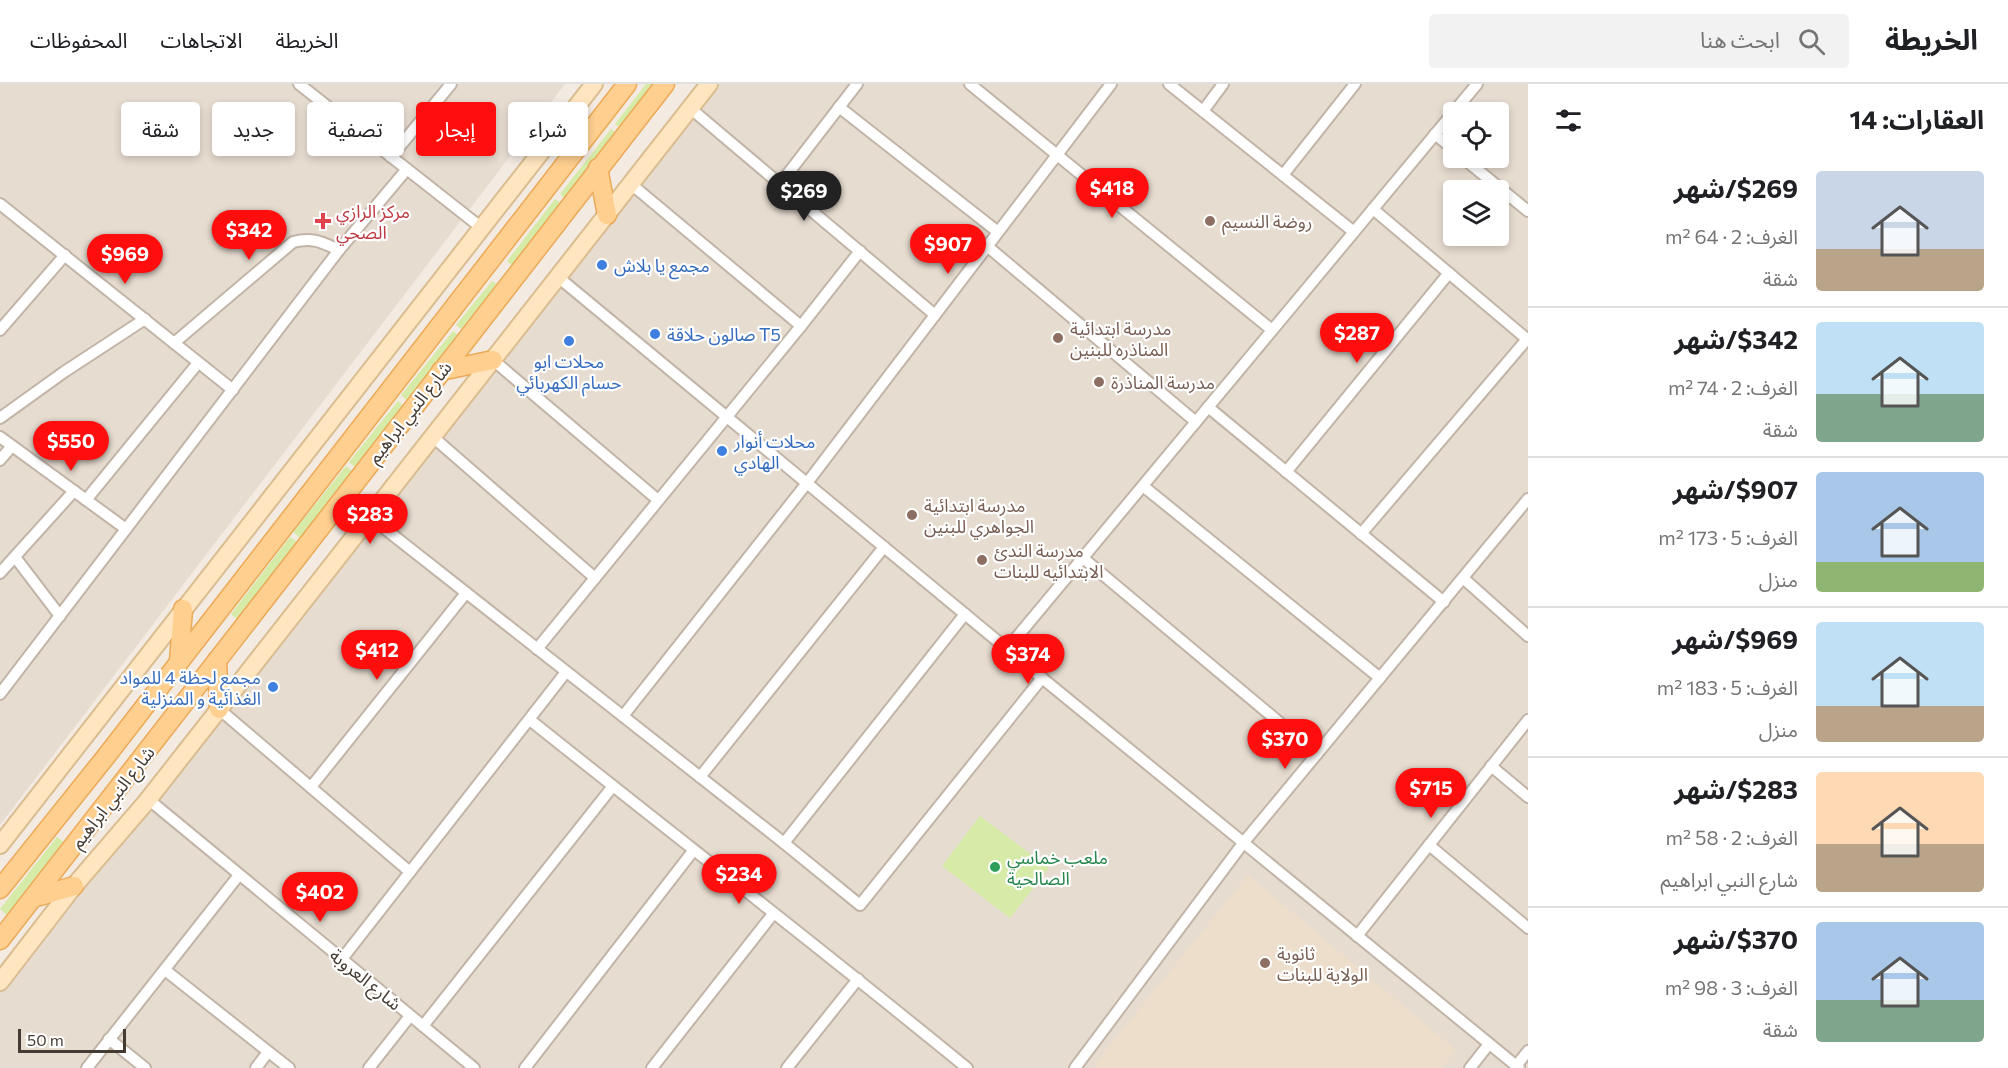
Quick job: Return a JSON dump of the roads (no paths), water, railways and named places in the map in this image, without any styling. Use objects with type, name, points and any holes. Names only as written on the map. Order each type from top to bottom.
[{"type":"main road","name":"شارع النبي ابراهيم","points":[[0,889],[127,729],[627,84]]},
{"type":"main road","name":"شارع النبي ابراهيم","points":[[0,940],[598,168],[662,89]]},
{"type":"main road","points":[[598,168],[607,215]]},
{"type":"main road","points":[[441,371],[493,360]]},
{"type":"main road","points":[[179,662],[183,609]]},
{"type":"main road","points":[[218,660],[219,709]]},
{"type":"main road","points":[[148,702],[169,723]]},
{"type":"main road","points":[[127,729],[150,747]]},
{"type":"main road","points":[[33,898],[74,886]]},
{"type":"street","points":[[299,84],[483,229]]},
{"type":"street","points":[[392,157],[451,84]]},
{"type":"street","points":[[0,845],[594,84]]},
{"type":"street","points":[[0,982],[74,886],[148,800],[709,84]]},
{"type":"street","points":[[780,184],[857,84]]},
{"type":"street","points":[[622,716],[807,483],[1111,84]]},
{"type":"street","points":[[1169,84],[1354,232]]},
{"type":"street","points":[[1203,111],[1223,84]]},
{"type":"street","points":[[1282,175],[1355,84]]},
{"type":"street","points":[[1008,649],[1477,84]]},
{"type":"street","points":[[975,85],[1056,155],[1272,330]]},
{"type":"street","points":[[839,106],[998,232]]},
{"type":"street","points":[[690,108],[935,315]]},
{"type":"street","points":[[1435,134],[1443,141]]},
{"type":"street","points":[[1475,168],[1528,211]]},
{"type":"street","points":[[0,694],[339,250],[407,169]]},
{"type":"street","points":[[631,184],[801,326]]},
{"type":"street","points":[[0,204],[233,390]]},
{"type":"street","points":[[1361,534],[1528,339],[1373,208]]},
{"type":"street","points":[[174,343],[292,242],[315,239],[339,250]]},
{"type":"street","points":[[987,246],[1196,422]]},
{"type":"street","points":[[537,649],[860,252]]},
{"type":"street","points":[[0,330],[65,255]]},
{"type":"street","points":[[1286,472],[1449,273]]},
{"type":"street","points":[[558,277],[1042,678],[1518,1067],[1528,1051]]},
{"type":"street","points":[[0,418],[34,392],[145,319]]},
{"type":"street","points":[[493,360],[658,500]]},
{"type":"street","points":[[86,500],[198,363]]},
{"type":"street","points":[[1208,408],[1444,602]]},
{"type":"street","points":[[433,436],[595,578]]},
{"type":"street","points":[[0,437],[126,529]]},
{"type":"street","points":[[0,460],[12,446]]},
{"type":"street","points":[[1143,486],[1380,678]]},
{"type":"street","points":[[0,573],[74,491]]},
{"type":"street","points":[[1076,1068],[1244,843],[1528,499]]},
{"type":"street","points":[[370,517],[860,905],[1042,678]]},
{"type":"street","points":[[700,777],[884,547]]},
{"type":"street","points":[[15,557],[60,616]]},
{"type":"street","points":[[1083,558],[1317,754]]},
{"type":"street","points":[[1463,578],[1528,636]]},
{"type":"street","points":[[311,787],[466,593]]},
{"type":"street","points":[[784,843],[965,614]]},
{"type":"street","points":[[342,959],[566,672]]},
{"type":"street","points":[[219,709],[410,872]]},
{"type":"street","points":[[530,720],[967,1068]]},
{"type":"street","points":[[1357,936],[1528,720]]},
{"type":"street","points":[[1491,766],[1528,797]]},
{"type":"street","points":[[423,1026],[613,786]]},
{"type":"street","name":"شارع العروبة","points":[[148,800],[474,1068]]},
{"type":"street","points":[[1429,845],[1528,928]]},
{"type":"street","points":[[525,1068],[693,850]]},
{"type":"street","points":[[87,1068],[239,875]]},
{"type":"street","points":[[652,1068],[773,914]]},
{"type":"street","points":[[165,970],[288,1068]]},
{"type":"street","points":[[787,1068],[858,979]]},
{"type":"street","points":[[369,1068],[410,1016]]},
{"type":"street","points":[[110,1039],[145,1068]]},
{"type":"street","points":[[1470,1068],[1489,1044]]},
{"type":"street","points":[[256,1068],[268,1052]]},
{"type":"place","name":"مركز الرازي الصحي","points":[[323,221]]},
{"type":"place","name":"روضة النسيم","points":[[1210,221]]},
{"type":"place","name":"مجمع يا بلاش","points":[[602,265]]},
{"type":"place","name":"صالون حلاقة T5","points":[[655,334]]},
{"type":"place","name":"مدرسة ابتدائية المناذره للبنين","points":[[1058,338]]},
{"type":"place","name":"محلات ابو حسام الكهربائي","points":[[569,341]]},
{"type":"place","name":"مدرسة المناذرة","points":[[1099,382]]},
{"type":"place","name":"محلات أنوار الهادي","points":[[722,451]]},
{"type":"place","name":"مدرسة ابتدائية الجواهري للبنين","points":[[912,515]]},
{"type":"place","name":"مدرسة الندئ الابتدائيه للبنات","points":[[982,560]]},
{"type":"place","name":"مجمع لحظة 4 للمواد الغذائية و المنزلية","points":[[273,687]]},
{"type":"place","name":"ملعب خماسي الصالحية","points":[[995,867]]},
{"type":"place","name":"ثانوية الولاية للبنات","points":[[1265,963]]}]
